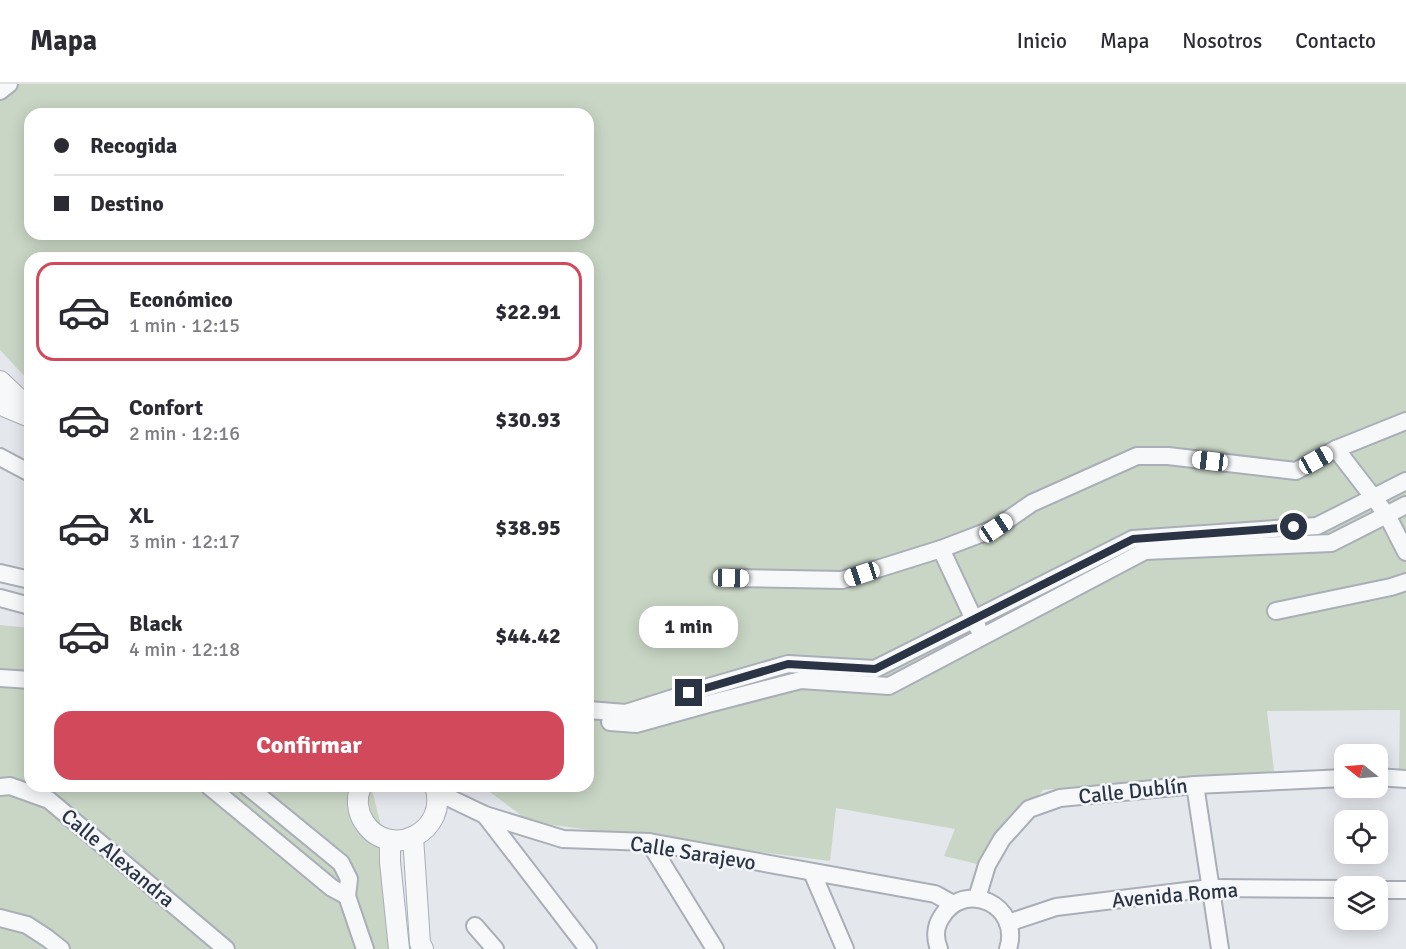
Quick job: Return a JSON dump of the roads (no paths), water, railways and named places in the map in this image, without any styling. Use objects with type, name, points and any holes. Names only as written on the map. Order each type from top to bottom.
[{"type":"street","points":[[0,92],[9,84]]},
{"type":"street","points":[[0,381],[18,398],[24,400]]},
{"type":"street","points":[[0,402],[24,414]]},
{"type":"street","points":[[731,578],[842,580],[941,549],[996,528],[1032,503],[1137,456],[1168,456],[1296,471],[1336,449],[1406,421]]},
{"type":"street","points":[[1336,449],[1387,515],[1406,552]]},
{"type":"street","points":[[0,457],[24,470]]},
{"type":"street","points":[[594,720],[636,724],[691,700],[788,664],[875,669],[1133,539],[1317,526],[1406,481]]},
{"type":"street","points":[[594,710],[626,713],[801,680],[889,686],[1145,551],[1331,543],[1406,505]]},
{"type":"street","points":[[941,549],[983,637]]},
{"type":"street","points":[[0,573],[24,579]]},
{"type":"street","points":[[1276,611],[1406,582]]},
{"type":"street","points":[[0,598],[24,604]]},
{"type":"street","points":[[0,678],[24,680]]},
{"type":"street","name":"Calle Dublín","points":[[978,898],[987,865],[1002,839],[1029,809],[1060,798],[1195,785],[1334,778]]},
{"type":"street","points":[[1388,778],[1406,779]]},
{"type":"street","points":[[1195,785],[1220,949]]},
{"type":"street","name":"Calle Alexandra","points":[[0,788],[10,786],[24,791]]},
{"type":"street","name":"Calle Alexandra","points":[[27,792],[49,800],[226,949]]},
{"type":"street","points":[[216,792],[332,888],[347,896]]},
{"type":"street","points":[[254,792],[340,863],[349,879],[347,896],[365,949]]},
{"type":"street","points":[[358,792],[361,817],[378,835],[390,840],[413,837],[425,830],[433,819],[437,806],[436,792]]},
{"type":"street","name":"Calle Sarajevo","points":[[442,792],[485,815],[563,839],[650,842],[935,894],[953,904]]},
{"type":"street","points":[[485,815],[588,949]]},
{"type":"street","points":[[413,837],[420,943],[423,949]]},
{"type":"street","points":[[390,840],[390,862],[399,949]]},
{"type":"street","points":[[650,842],[711,948]]},
{"type":"street","points":[[812,872],[845,949]]},
{"type":"street","name":"Avenida Roma","points":[[1008,923],[1056,908],[1211,888],[1334,889]]},
{"type":"street","points":[[1388,890],[1406,890]]},
{"type":"street","points":[[935,948],[938,922],[944,912],[953,904],[965,899],[978,898],[996,906],[1004,914],[1011,935],[1008,949]]},
{"type":"street","points":[[0,918],[27,925],[61,949]]},
{"type":"street","points":[[475,926],[495,949]]}]
